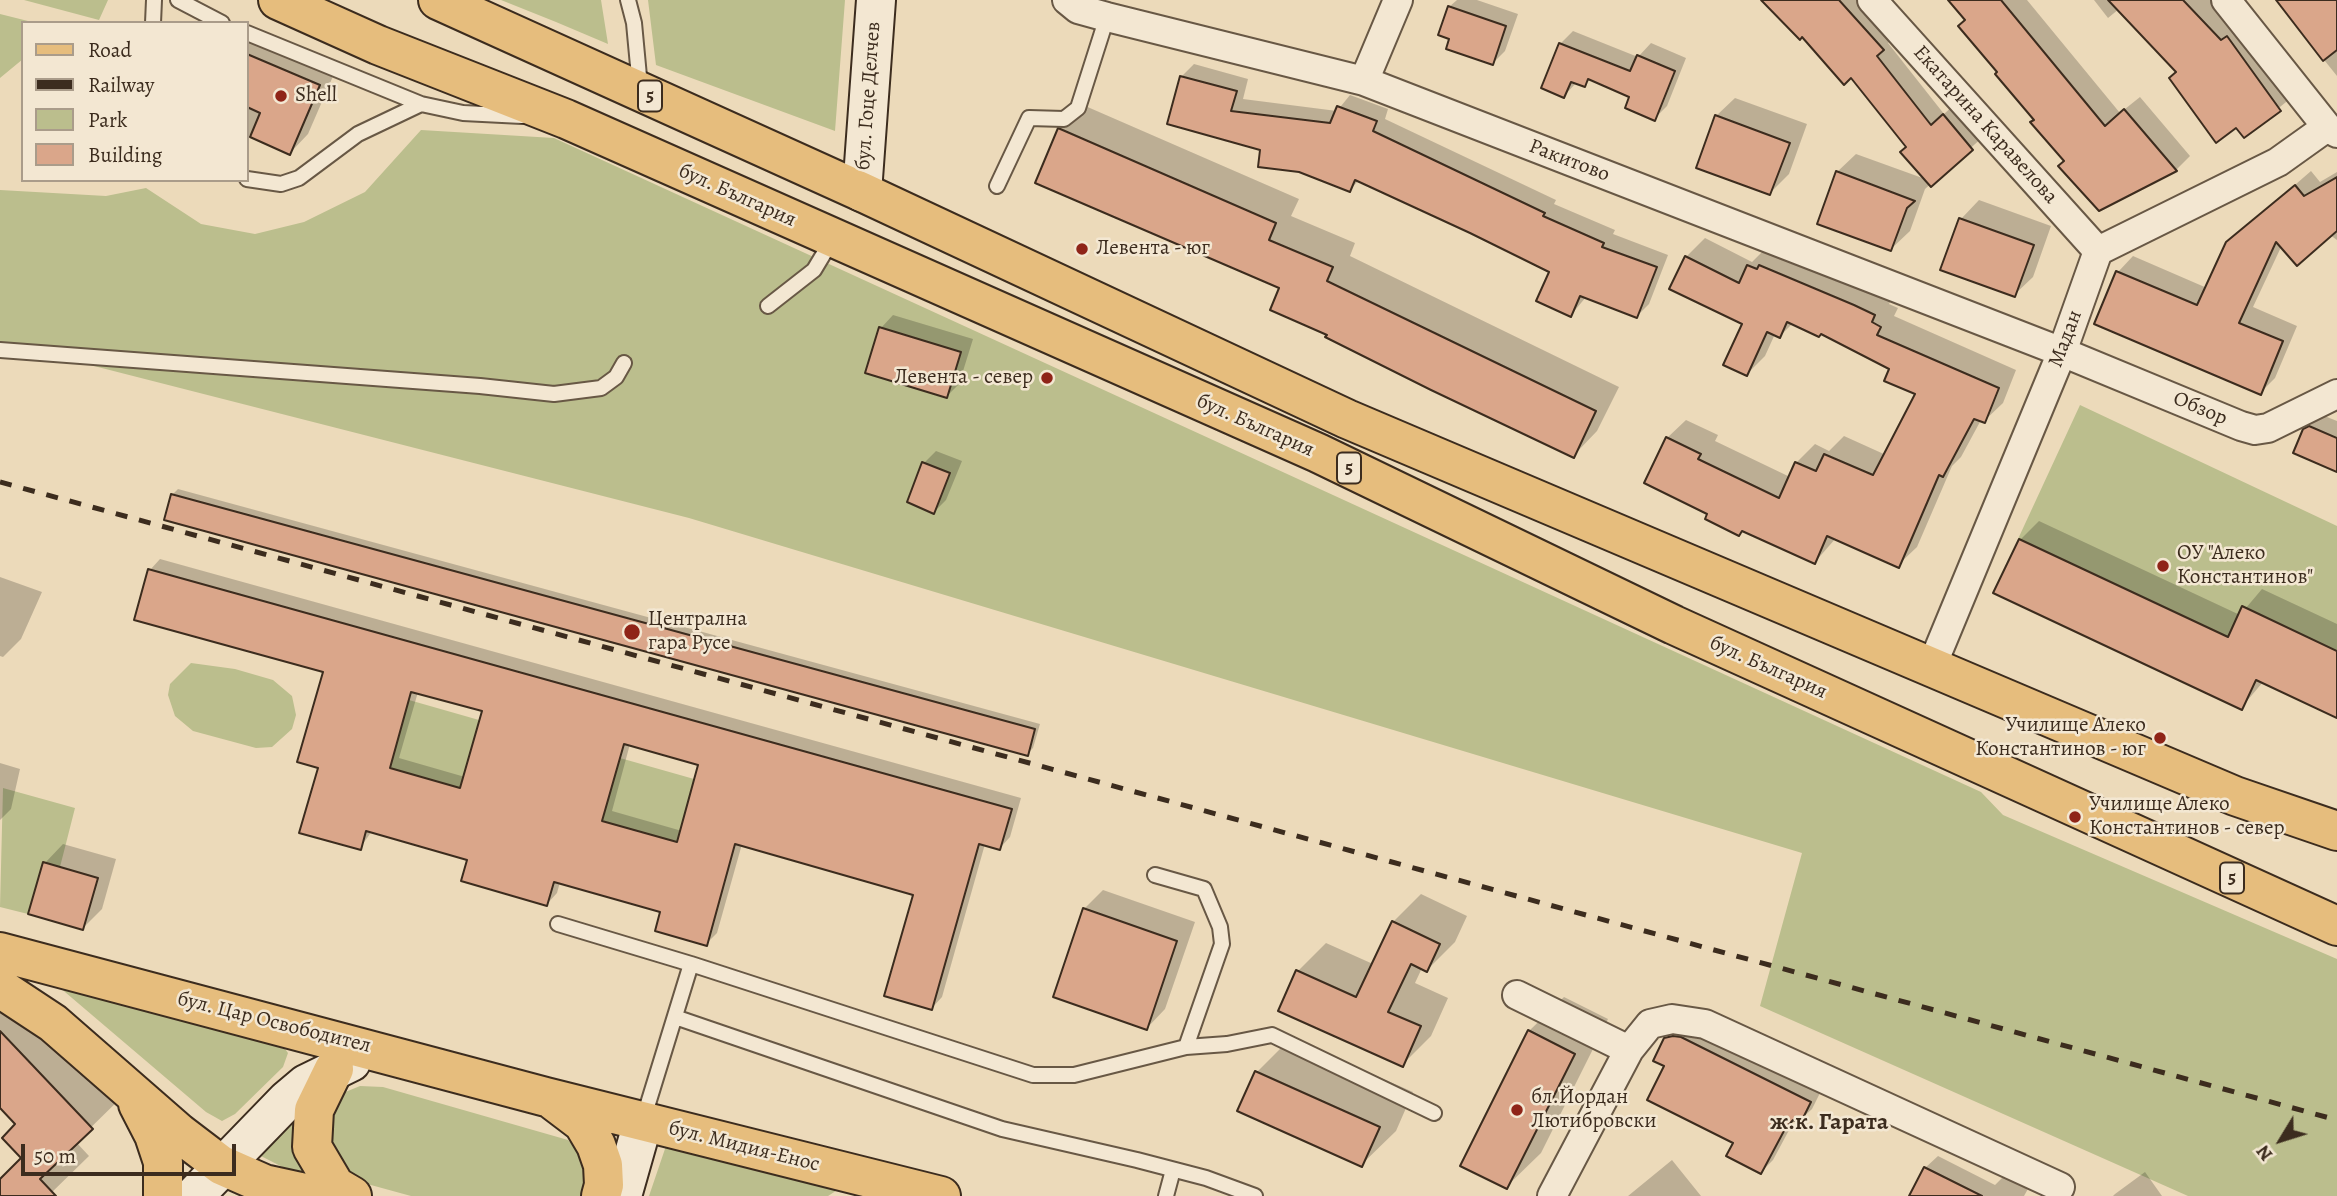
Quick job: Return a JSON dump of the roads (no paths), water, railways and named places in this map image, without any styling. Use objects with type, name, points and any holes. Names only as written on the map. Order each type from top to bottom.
[{"type":"main road","name":"бул. България","points":[[278,0],[378,45],[565,119],[832,240],[1318,453],[1674,625],[2337,926]]},
{"type":"main road","name":"5","points":[[439,0],[862,192],[1348,419],[2235,796],[2337,831]]},
{"type":"main road","name":"бул. Гоце Делчев","points":[[862,192],[876,0]]},
{"type":"main road","name":"бул. Цар Освободител","points":[[0,952],[378,1049],[547,1097]]},
{"type":"main road","points":[[0,988],[53,1023],[132,1093],[221,1165],[291,1194]]},
{"type":"main road","points":[[194,1196],[221,1165],[306,1084],[378,1049]]},
{"type":"main road","points":[[334,1069],[314,1110],[313,1147],[335,1186],[352,1196]]},
{"type":"main road","points":[[132,1093],[154,1135],[163,1162],[163,1196]]},
{"type":"main road","points":[[547,1097],[583,1123],[596,1145],[603,1165],[604,1185],[601,1196]]},
{"type":"main road","name":"бул. Мидия-Енос","points":[[547,1097],[941,1196]]},
{"type":"main road","points":[[622,1196],[643,1122]]},
{"type":"street","name":"Ракитово","points":[[1067,0],[1078,9],[1107,17],[1364,81],[2062,352]]},
{"type":"street","points":[[1364,81],[1398,0]]},
{"type":"street","name":"Екатарина Каравелова","points":[[1872,0],[2098,251]]},
{"type":"street","points":[[2098,251],[2278,162],[2332,130],[2226,0]]},
{"type":"street","name":"Мадан","points":[[1931,668],[2062,352],[2098,251]]},
{"type":"street","name":"Обзор","points":[[2062,352],[2255,430],[2268,428],[2337,394]]},
{"type":"street","points":[[1517,995],[1629,1051]]},
{"type":"street","points":[[1552,1196],[1629,1051],[1650,1024],[1672,1019],[1705,1024],[2060,1187]]},
{"type":"lane","points":[[153,21],[154,0]]},
{"type":"lane","points":[[178,0],[218,21]]},
{"type":"lane","points":[[628,0],[634,23],[640,92]]},
{"type":"lane","points":[[997,186],[1029,118],[1064,119],[1078,108],[1107,17]]},
{"type":"lane","points":[[248,33],[421,104],[463,113],[565,119]]},
{"type":"lane","points":[[248,179],[281,184],[299,178],[358,134],[421,104]]},
{"type":"lane","points":[[768,306],[799,285],[814,270],[832,240]]},
{"type":"lane","points":[[0,350],[480,386],[554,394],[601,388],[616,377],[624,363]]},
{"type":"lane","points":[[1155,875],[1204,889],[1220,927],[1222,944],[1186,1046]]},
{"type":"lane","points":[[558,924],[1033,1074],[1074,1075],[1186,1046],[1239,1042],[1272,1035],[1434,1113]]},
{"type":"lane","points":[[643,1122],[691,964]]},
{"type":"lane","points":[[675,1017],[1002,1129],[1173,1170],[1255,1196]]},
{"type":"lane","points":[[1166,1196],[1173,1170]]},
{"type":"railway","points":[[0,482],[2337,1120]]},
{"type":"place","name":"Shell","points":[[281,96]]},
{"type":"place","name":"Левента - юг","points":[[1082,249]]},
{"type":"place","name":"Левента - север","points":[[1047,378]]},
{"type":"place","name":"ОУ \"Алеко Константинов\"","points":[[2163,566]]},
{"type":"place","name":"Централна гара Русе","points":[[632,632]]},
{"type":"place","name":"Училище Алеко Константинов - юг","points":[[2160,738]]},
{"type":"place","name":"Училище Алеко Константинов - север","points":[[2075,817]]},
{"type":"place","name":"бл.Йордан Лютибровски","points":[[1517,1110]]},
{"type":"district","name":"ж.к. Гарата","points":[[1829,1123]]}]
